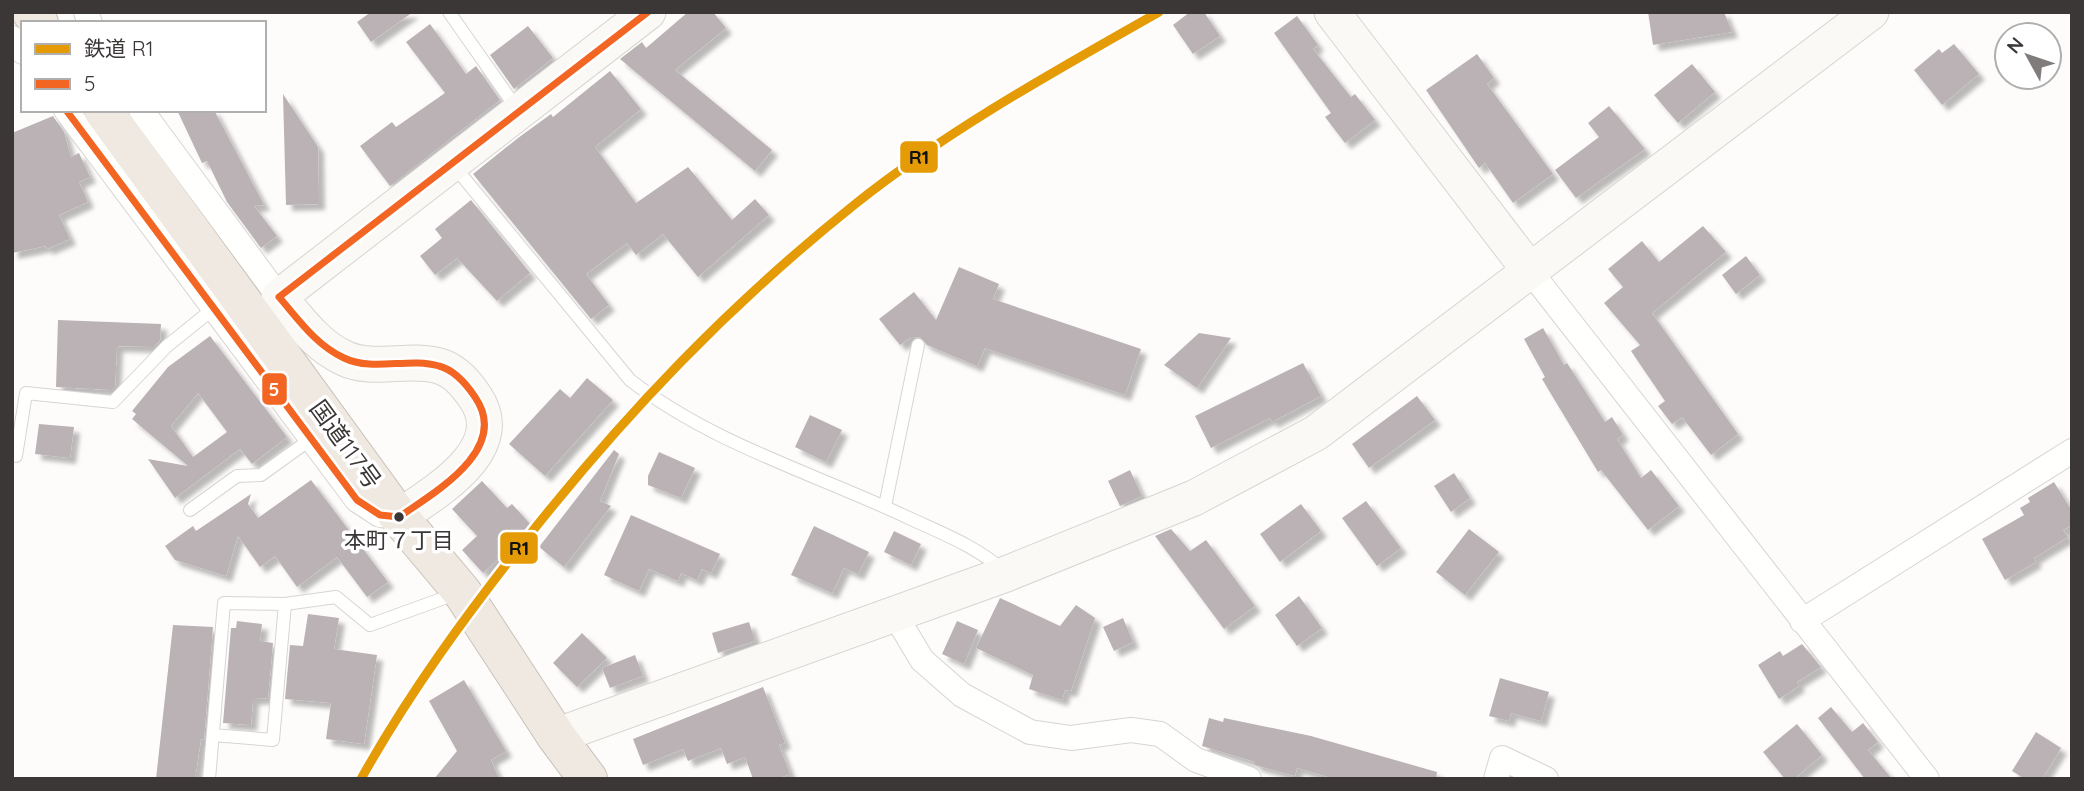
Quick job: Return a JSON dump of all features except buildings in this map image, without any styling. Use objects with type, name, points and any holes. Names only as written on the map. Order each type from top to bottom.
[{"type":"highway","name":"国道117号","points":[[104,112],[400,517],[462,592],[556,736],[588,779]]},
{"type":"street","points":[[279,297],[648,12]]},
{"type":"street","points":[[1332,12],[1530,271],[1927,779]]},
{"type":"street","points":[[556,736],[1006,574],[1194,498],[1316,433],[1871,12]]},
{"type":"street","points":[[67,112],[357,500],[380,515],[400,517],[446,484],[476,455],[484,433],[481,405],[466,383],[440,366],[347,360],[322,347],[279,297],[142,112]]},
{"type":"street","points":[[1802,621],[2072,451]]},
{"type":"street","points":[[894,613],[922,660],[962,695],[1030,732],[1071,738],[1131,730],[1160,734],[1196,760],[1249,779]]},
{"type":"street","points":[[1496,779],[1502,758],[1546,779]]},
{"type":"lane","points":[[449,12],[519,111]]},
{"type":"lane","points":[[452,164],[630,380],[661,404],[712,433],[885,506],[986,554],[1006,574]]},
{"type":"lane","points":[[16,456],[26,393],[113,402],[167,346],[213,309]]},
{"type":"lane","points":[[885,506],[918,345]]},
{"type":"lane","points":[[190,510],[237,476],[261,475],[311,439]]},
{"type":"lane","points":[[209,779],[224,603],[285,604],[336,597],[370,625],[462,592]]},
{"type":"lane","points":[[213,735],[273,740],[285,604]]},
{"type":"rail line","name":"R1","points":[[361,779],[439,655],[527,538],[602,447],[722,321],[808,243],[890,178],[1003,102],[1159,12]]},
{"type":"transit line","name":"5","points":[[67,112],[357,500],[380,515],[399,517],[448,482],[476,451],[483,434],[484,416],[475,397],[455,374],[439,366],[416,363],[367,364],[334,353],[316,339],[279,297],[648,12]]},
{"type":"place","name":"本町７丁目","points":[[399,517]]}]
